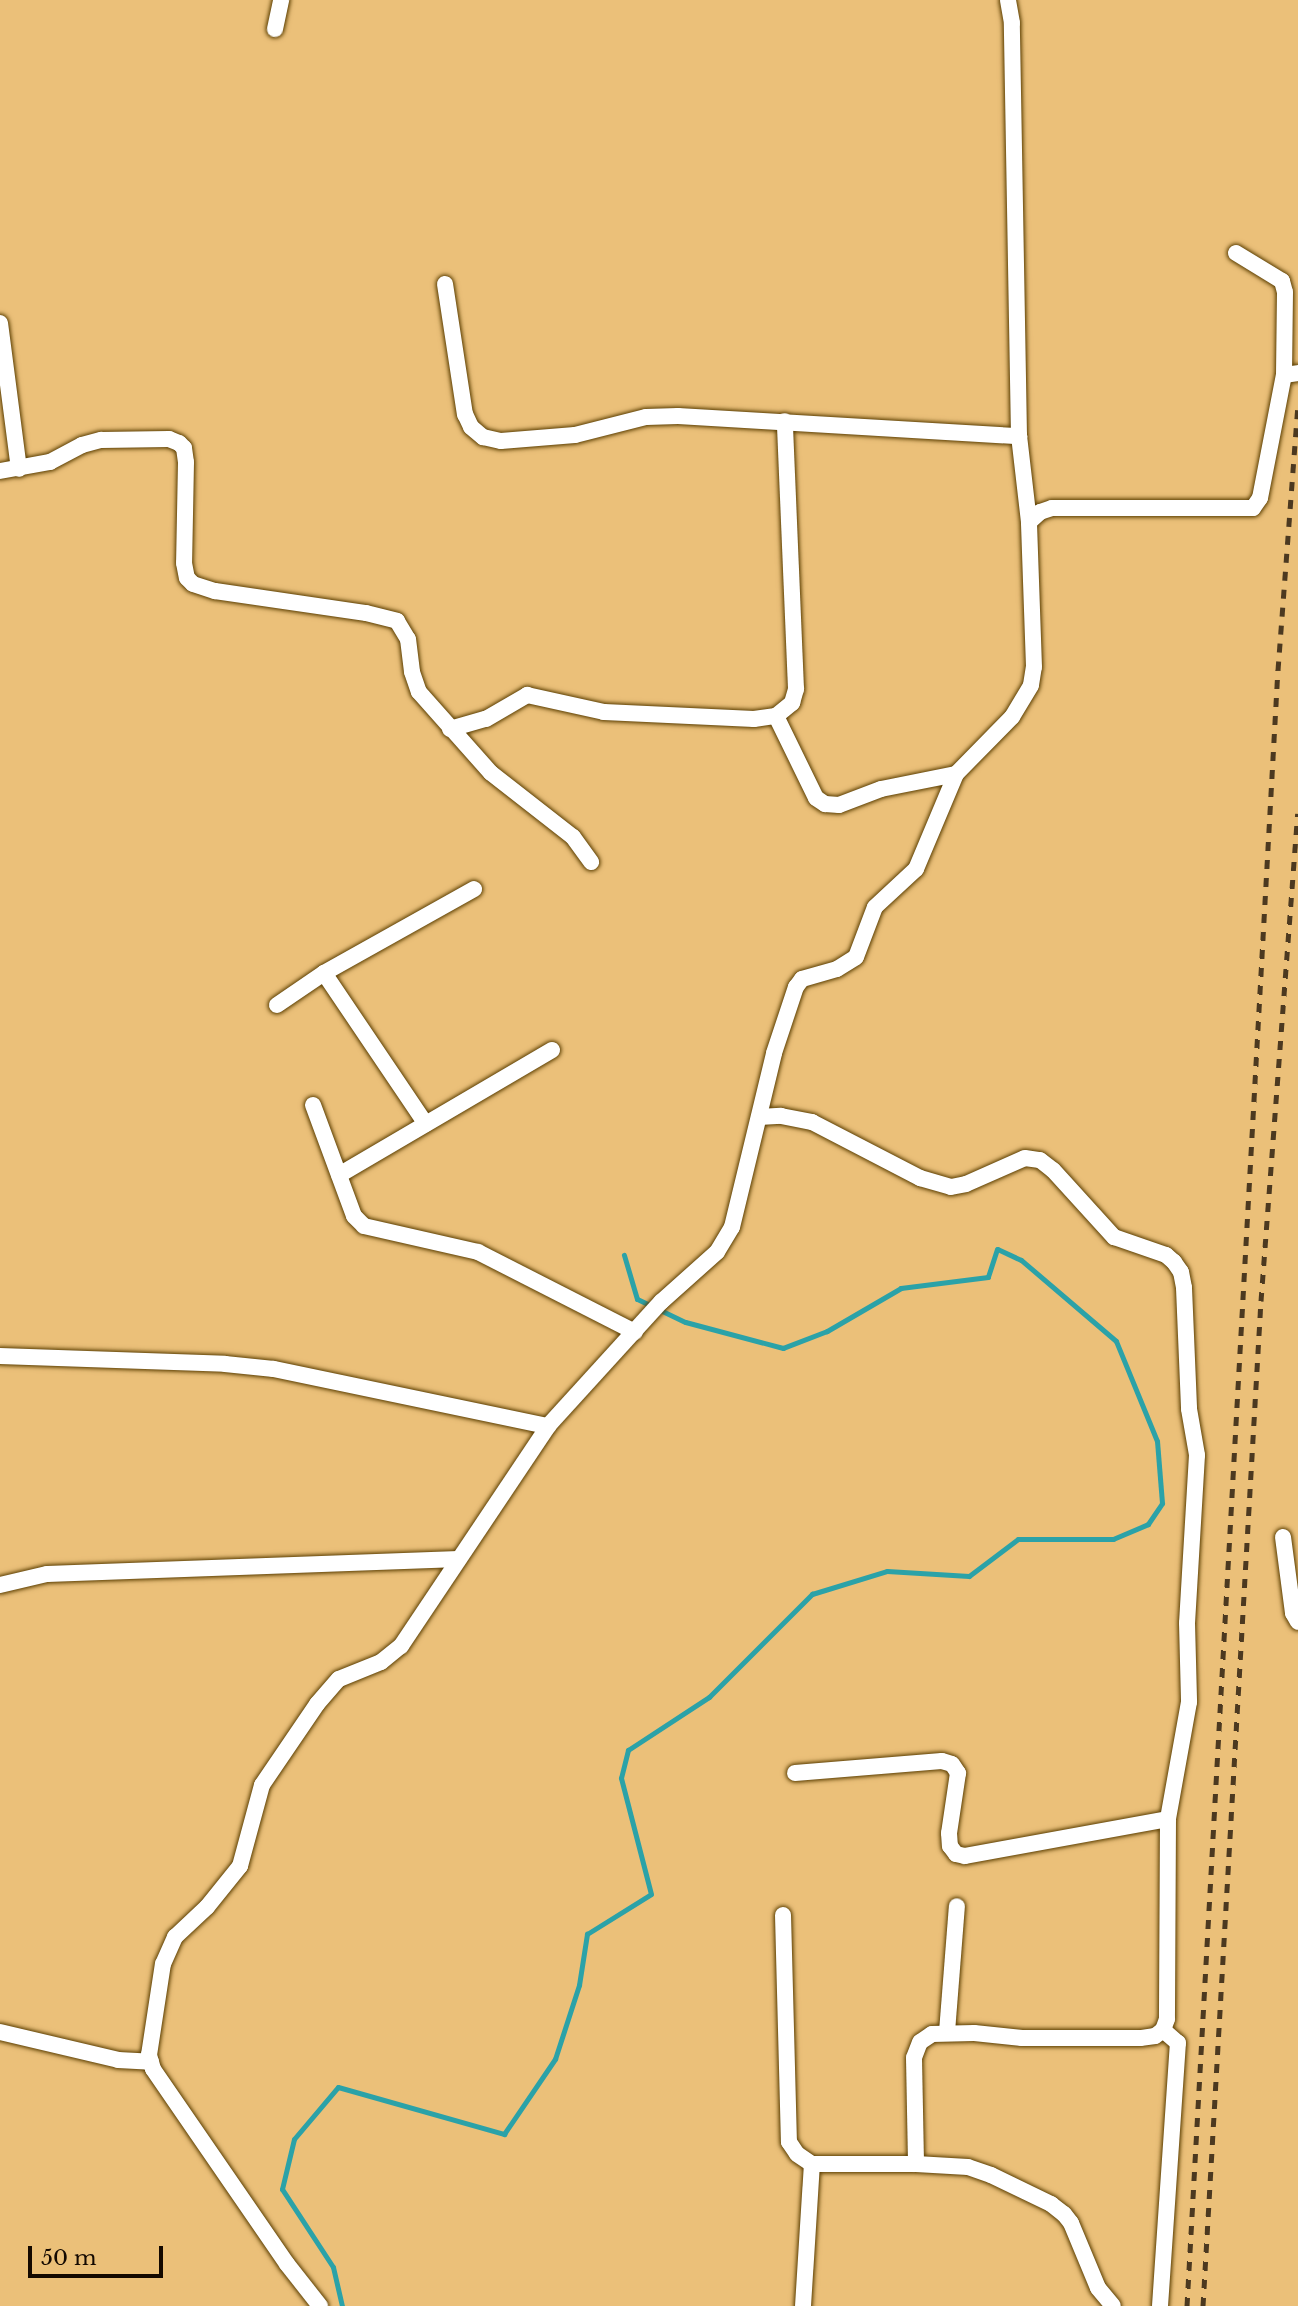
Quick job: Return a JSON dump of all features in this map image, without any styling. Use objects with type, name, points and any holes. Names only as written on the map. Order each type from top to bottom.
[{"type":"street","points":[[275,29],[281,0]]},
{"type":"street","points":[[320,2306],[279,2253],[150,2062],[163,1964],[168,1948],[240,1866],[262,1785],[330,1688],[349,1673],[381,1662],[401,1646],[548,1426],[662,1302],[717,1252],[732,1227],[774,1054],[796,987],[811,975],[837,969],[856,957],[875,906],[916,869],[956,774],[1012,717],[1031,685],[1034,667],[1028,522],[1019,436],[1012,23],[1008,0]]},
{"type":"street","points":[[1028,522],[1040,512],[1052,508],[1253,508],[1260,499],[1291,374],[1285,292],[1282,281],[1236,253]]},
{"type":"street","points":[[445,284],[465,414],[471,427],[483,437],[501,441],[575,435],[646,417],[785,421],[853,428],[1019,436]]},
{"type":"street","points":[[0,323],[19,469]]},
{"type":"street","points":[[450,729],[486,719],[527,695],[604,712],[754,719],[776,716],[792,703],[796,689],[785,421]]},
{"type":"street","points":[[0,471],[50,462],[82,445],[102,440],[169,439],[179,443],[184,448],[186,462],[184,563],[187,578],[193,584],[215,591],[366,613],[397,621],[408,639],[412,672],[419,692],[491,773],[573,837],[591,862]]},
{"type":"street","points":[[776,716],[816,798],[825,804],[839,805],[881,789],[956,774]]},
{"type":"street","points":[[277,1005],[324,974],[474,889]]},
{"type":"street","points":[[324,974],[426,1124]]},
{"type":"street","points":[[339,1175],[552,1050]]},
{"type":"street","points":[[313,1105],[354,1216],[364,1226],[478,1252],[637,1330]]},
{"type":"street","points":[[759,1117],[781,1116],[812,1122],[920,1178],[951,1187],[966,1184],[1007,1163],[1024,1158],[1040,1160],[1053,1170],[1114,1237],[1166,1255],[1181,1272],[1189,1409],[1197,1455],[1187,1623],[1189,1702],[1168,1819],[1168,2000],[1163,2030],[1155,2036],[1140,2038],[1022,2038],[947,2032],[932,2034],[920,2042],[914,2058],[916,2164]]},
{"type":"street","points":[[0,1356],[212,1363],[274,1369],[548,1426]]},
{"type":"street","points":[[1283,1537],[1293,1613],[1298,1622]]},
{"type":"street","points":[[0,1585],[47,1574],[460,1559]]},
{"type":"street","points":[[795,1773],[942,1760],[952,1764],[958,1773],[949,1833],[950,1846],[956,1854],[965,1856],[1168,1819]]},
{"type":"street","points":[[947,2032],[957,1906]]},
{"type":"street","points":[[783,1915],[789,2141],[797,2154],[812,2164],[916,2164],[980,2169],[1051,2204],[1071,2223],[1098,2288],[1113,2306]]},
{"type":"street","points":[[1160,2306],[1178,2043],[1163,2030]]},
{"type":"street","points":[[0,2032],[118,2060],[150,2062]]},
{"type":"street","points":[[803,2306],[812,2164]]},
{"type":"waterway","points":[[342,2306],[333,2267],[282,2189],[294,2139],[338,2087],[504,2134],[555,2059],[579,1985],[587,1934],[651,1894],[621,1778],[628,1750],[709,1697],[812,1594],[887,1571],[969,1576],[1018,1539],[1113,1539],[1148,1524],[1162,1503],[1157,1441],[1116,1341],[1021,1260],[997,1249],[988,1277],[901,1288],[827,1331],[783,1348],[685,1322],[637,1299],[624,1255]]},
{"type":"railway","points":[[1187,2306],[1278,670],[1298,401]]},
{"type":"railway","points":[[1203,2306],[1261,1301],[1298,813]]}]
